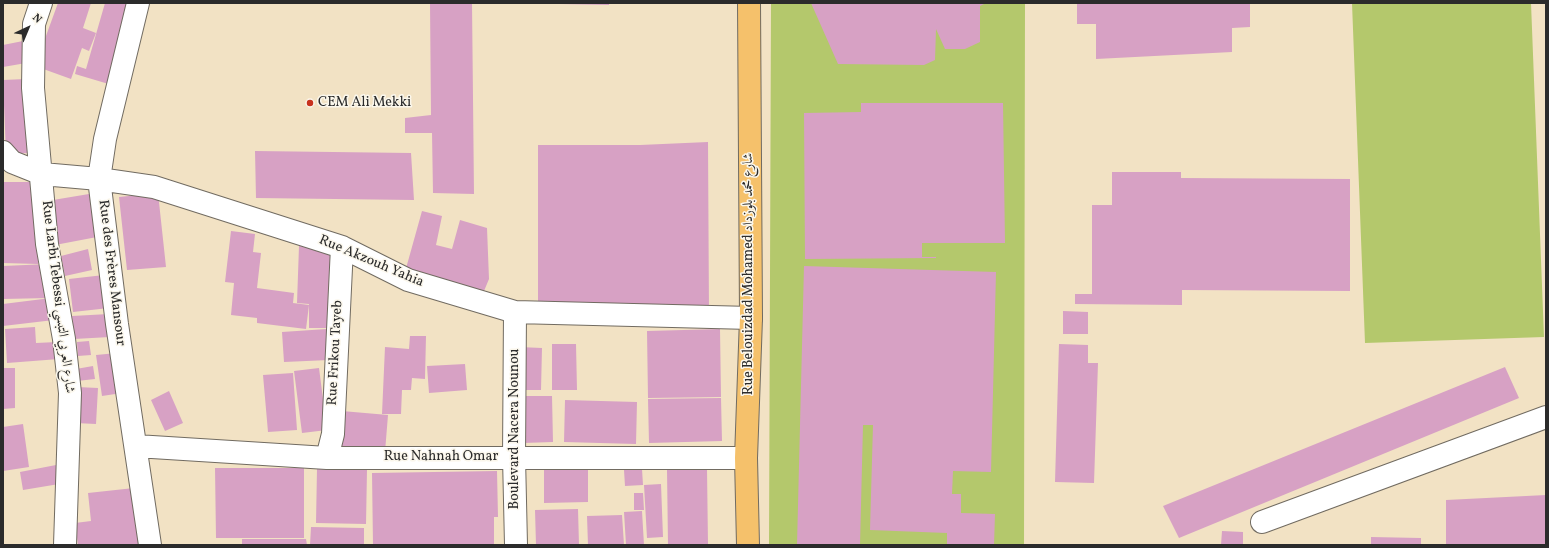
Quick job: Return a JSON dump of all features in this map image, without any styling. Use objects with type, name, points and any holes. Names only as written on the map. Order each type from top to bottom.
[{"type":"main road","name":"Rue Belouizdad Mohamed شارع محمد بلوزداد","points":[[748,545],[746,458],[751,318],[749,3]]},
{"type":"street","name":"Rue Larbi Tebessi شارع العربي التبسي","points":[[41,3],[34,24],[33,88],[42,174],[47,244],[64,339],[70,393],[65,545]]},
{"type":"street","name":"Rue des Frères Mansour","points":[[138,3],[104,139],[99,179],[117,324],[150,545]]},
{"type":"street","name":"Rue Akzouh Yahia","points":[[3,152],[12,162],[42,174],[99,179],[154,187],[342,247],[408,280],[515,312],[751,318]]},
{"type":"street","name":"Rue Frikou Tayeb","points":[[327,458],[333,434],[342,247]]},
{"type":"street","name":"Boulevard Nacera Nounou","points":[[515,312],[514,457],[516,545]]},
{"type":"street","points":[[1262,522],[1546,416]]},
{"type":"street","name":"Rue Nahnah Omar","points":[[136,446],[327,458],[746,458]]},
{"type":"green space","points":[[771,3],[1025,3],[1024,545],[769,545]]},
{"type":"green space","points":[[1352,3],[1531,3],[1544,337],[1365,343]]},
{"type":"building","points":[[58,3],[91,3],[83,28],[96,33],[89,51],[82,48],[71,79],[35,66]]},
{"type":"building","points":[[105,3],[136,3],[112,85],[75,74],[77,66],[86,69]]},
{"type":"building","points":[[430,3],[472,3],[474,194],[433,193],[432,133],[405,133],[405,118],[431,115]]},
{"type":"building","points":[[510,3],[609,3],[609,5]]},
{"type":"building","points":[[811,3],[986,3],[980,6],[980,42],[965,49],[945,49],[936,29],[935,60],[924,65],[838,64]]},
{"type":"building","points":[[1077,3],[1250,3],[1250,27],[1232,28],[1232,52],[1096,59],[1096,24],[1077,24]]},
{"type":"building","points":[[28,40],[32,62],[3,67],[3,45]]},
{"type":"building","points":[[26,79],[30,153],[6,154],[3,80]]},
{"type":"building","points":[[861,103],[1003,103],[1005,243],[922,243],[922,257],[936,258],[805,259],[804,113],[861,112]]},
{"type":"building","points":[[708,142],[709,315],[538,312],[538,145],[640,145]]},
{"type":"building","points":[[255,151],[411,153],[414,200],[256,198]]},
{"type":"building","points":[[1112,172],[1181,172],[1181,178],[1350,179],[1350,291],[1182,290],[1182,305],[1075,304],[1075,294],[1092,294],[1092,205],[1112,205]]},
{"type":"building","points":[[3,182],[39,182],[38,264],[3,263]]},
{"type":"building","points":[[158,193],[166,267],[127,270],[119,197]]},
{"type":"building","points":[[89,194],[97,237],[55,245],[47,201]]},
{"type":"building","points":[[422,211],[442,216],[436,245],[452,249],[460,220],[487,228],[489,279],[484,291],[405,272]]},
{"type":"building","points":[[231,231],[255,234],[253,252],[261,253],[257,288],[294,293],[293,303],[309,305],[306,329],[257,323],[257,318],[231,315],[234,283],[225,282]]},
{"type":"building","points":[[299,246],[331,248],[329,328],[309,328],[309,304],[297,303]]},
{"type":"building","points":[[88,249],[92,270],[65,276],[61,256]]},
{"type":"building","points":[[48,264],[49,298],[3,299],[3,266]]},
{"type":"building","points":[[804,266],[996,272],[991,472],[953,471],[952,494],[961,494],[961,513],[995,514],[994,545],[947,545],[947,533],[870,530],[873,425],[863,425],[860,545],[797,545]]},
{"type":"building","points":[[104,275],[109,308],[73,312],[69,279]]},
{"type":"building","points":[[51,298],[54,320],[3,326],[3,304]]},
{"type":"building","points":[[1063,311],[1088,312],[1088,334],[1063,334]]},
{"type":"building","points":[[109,314],[110,337],[74,339],[72,316]]},
{"type":"building","points":[[35,327],[36,343],[57,342],[59,359],[7,363],[5,329]]},
{"type":"building","points":[[327,329],[329,360],[284,362],[282,332]]},
{"type":"building","points":[[720,329],[721,397],[648,398],[647,331]]},
{"type":"building","points":[[410,336],[426,336],[425,379],[412,378],[411,390],[402,390],[401,414],[382,414],[385,347],[409,349]]},
{"type":"building","points":[[89,341],[91,355],[78,356],[77,342]]},
{"type":"building","points":[[552,344],[576,344],[577,390],[552,390]]},
{"type":"building","points":[[1059,344],[1088,345],[1088,363],[1098,363],[1094,483],[1055,482]]},
{"type":"building","points":[[519,347],[542,348],[541,390],[518,390]]},
{"type":"building","points":[[117,353],[122,393],[102,396],[96,355]]},
{"type":"building","points":[[465,364],[467,390],[429,393],[427,366]]},
{"type":"building","points":[[93,366],[95,379],[77,381],[76,369]]},
{"type":"building","points":[[1505,367],[1519,398],[1179,538],[1163,506]]},
{"type":"building","points":[[3,368],[15,368],[15,408],[3,409]]},
{"type":"building","points":[[319,368],[327,430],[302,433],[294,371]]},
{"type":"building","points":[[293,373],[297,430],[268,432],[263,375]]},
{"type":"building","points":[[77,387],[98,388],[96,424],[75,423]]},
{"type":"building","points":[[169,391],[183,423],[165,431],[151,400]]},
{"type":"building","points":[[523,396],[552,396],[553,442],[523,443]]},
{"type":"building","points":[[721,398],[722,441],[649,443],[648,399]]},
{"type":"building","points":[[565,400],[637,402],[636,444],[564,442]]},
{"type":"building","points":[[342,411],[388,415],[385,452],[339,448]]},
{"type":"building","points":[[23,424],[29,467],[3,471],[3,427]]},
{"type":"building","points":[[56,465],[59,484],[23,490],[20,472]]},
{"type":"building","points":[[215,468],[304,468],[304,538],[216,538]]},
{"type":"building","points":[[317,469],[367,470],[366,524],[316,523]]},
{"type":"building","points":[[588,469],[588,502],[544,503],[544,470]]},
{"type":"building","points":[[642,469],[643,485],[625,486],[624,470]]},
{"type":"building","points":[[707,469],[708,545],[668,545],[667,470]]},
{"type":"building","points":[[497,471],[498,517],[494,517],[494,545],[373,545],[372,473]]},
{"type":"building","points":[[661,484],[663,537],[647,538],[644,485]]},
{"type":"building","points":[[134,488],[141,545],[78,545],[75,523],[91,521],[88,493]]},
{"type":"building","points":[[634,493],[643,493],[644,510],[634,510]]},
{"type":"building","points":[[1546,495],[1546,545],[1446,545],[1446,500]]},
{"type":"building","points":[[578,509],[579,545],[536,545],[535,510]]},
{"type":"building","points":[[642,511],[644,545],[626,545],[624,512]]},
{"type":"building","points":[[622,515],[624,545],[588,545],[587,516]]},
{"type":"building","points":[[311,527],[364,528],[364,545],[310,545]]},
{"type":"building","points":[[1222,531],[1243,532],[1243,545],[1221,545]]},
{"type":"building","points":[[1371,537],[1421,538],[1421,545],[1371,545]]},
{"type":"building","points":[[242,539],[306,539],[307,545],[242,545]]},
{"type":"place","name":"CEM Ali Mekki","points":[[310,103]]}]
